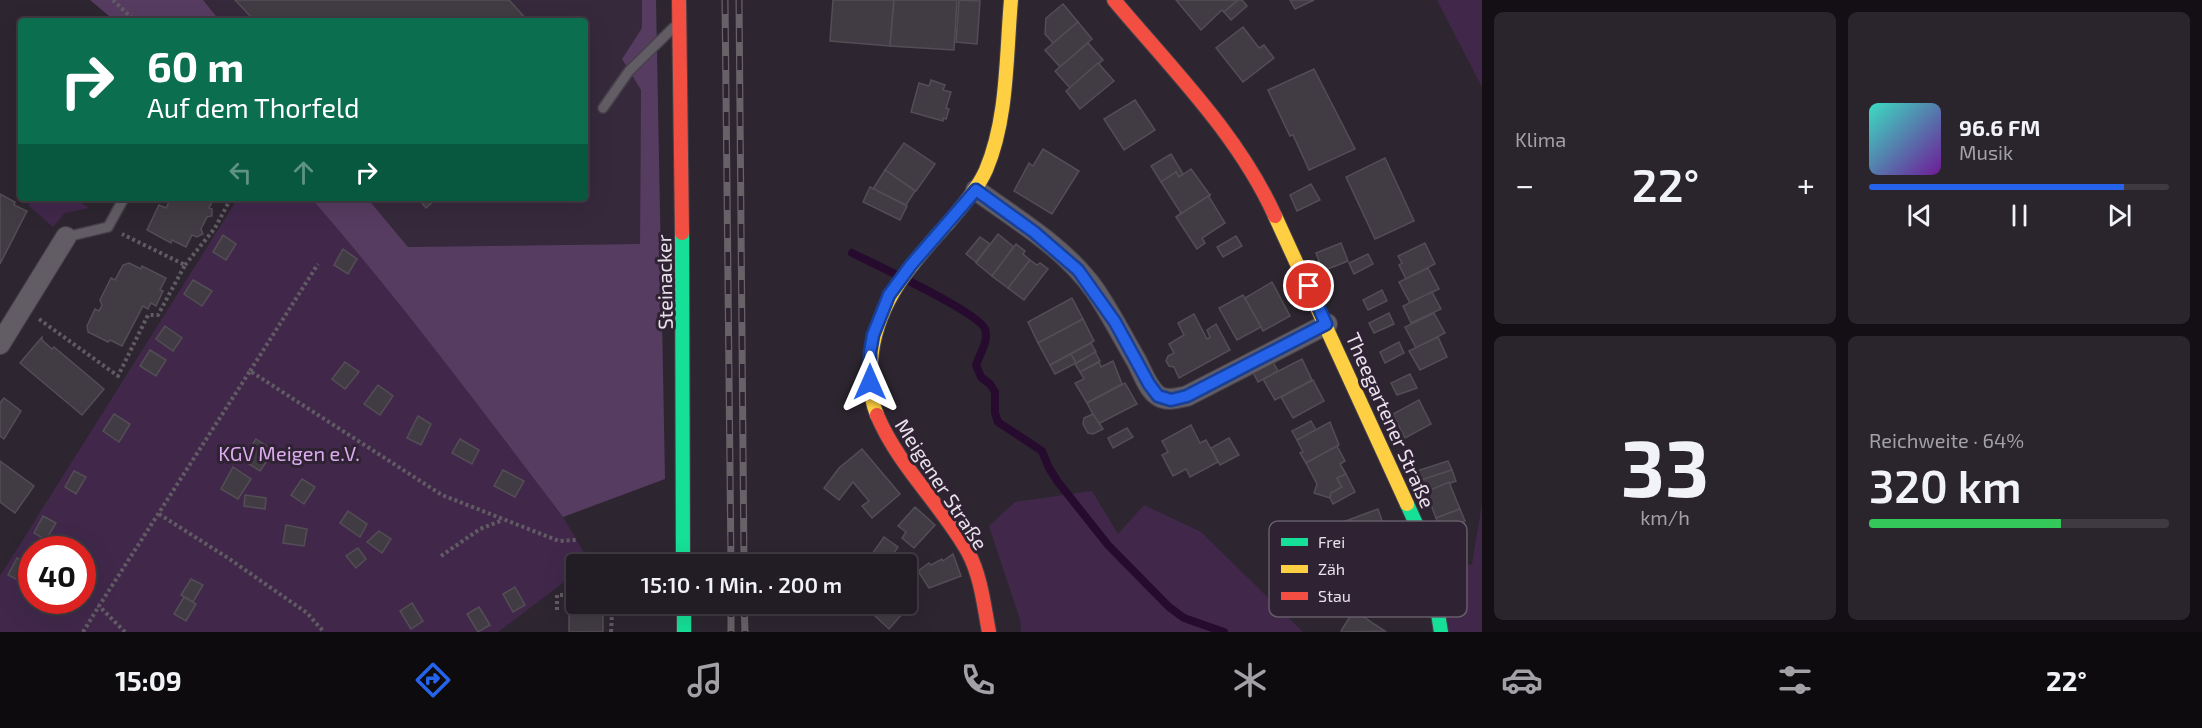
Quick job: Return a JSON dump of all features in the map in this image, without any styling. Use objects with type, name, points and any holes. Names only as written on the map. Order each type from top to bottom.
[{"type":"street","name":"Steinacker","points":[[679,0],[684,383],[683,554]]},
{"type":"street","name":"Meigener Straße","points":[[989,632],[969,556],[953,530],[882,432],[874,411],[871,394],[870,352],[878,321],[889,295],[911,265],[976,190],[985,171],[997,136],[1011,0]]},
{"type":"street","name":"Theegartener Straße","points":[[1114,0],[1183,81],[1239,152],[1273,211],[1415,521]]},
{"type":"street","points":[[976,190],[1034,232],[1078,270],[1115,322],[1158,396],[1171,400],[1187,396],[1326,324]]},
{"type":"street","points":[[0,344],[66,237]]},
{"type":"street","points":[[684,614],[684,632]]},
{"type":"street","name":"Theegartener Straße","points":[[1439,617],[1441,632]]},
{"type":"lane","points":[[603,108],[629,71],[680,21]]},
{"type":"lane","points":[[66,237],[108,227],[122,201]]},
{"type":"path","points":[[113,0],[132,18]]},
{"type":"path","points":[[22,307],[118,376],[148,315],[158,315],[185,265],[215,228],[229,201]]},
{"type":"path","points":[[108,227],[185,265]]},
{"type":"path","points":[[83,632],[318,264]]},
{"type":"path","points":[[250,371],[441,495],[559,541],[576,540]]},
{"type":"path","points":[[159,514],[307,613],[324,632]]},
{"type":"path","points":[[441,556],[480,529],[503,520]]},
{"type":"path","points":[[557,610],[557,595],[566,595]]},
{"type":"path","points":[[99,606],[125,632]]},
{"type":"path","points":[[611,632],[612,614]]},
{"type":"shaded area","points":[[90,0],[203,0],[218,18],[111,18]]},
{"type":"shaded area","points":[[203,0],[642,0],[642,28],[622,59],[641,90],[640,244],[408,247],[370,201],[588,201],[588,18],[218,18]]},
{"type":"shaded area","points":[[642,0],[656,0],[665,479],[563,517],[408,315],[314,201],[370,201],[408,247],[640,244],[641,90],[622,59],[642,28]]},
{"type":"green space","points":[[1437,0],[1482,0],[1482,87]]},
{"type":"green space","points":[[31,201],[78,201],[89,208],[65,213],[53,227],[28,205]]},
{"type":"green space","name":"KGV Meigen e.V.","points":[[236,201],[314,201],[360,254],[445,361],[563,517],[585,554],[566,554],[566,581],[498,632],[0,632],[0,576],[18,547],[18,614],[96,614],[96,536],[25,536]]},
{"type":"green space","points":[[1092,491],[1118,534],[1144,505],[1201,532],[1269,599],[1269,617],[1288,617],[1303,632],[1021,632],[1020,619],[989,526],[1015,502]]},
{"type":"green space","points":[[1482,504],[1482,632],[1448,632],[1447,617],[1467,617],[1467,566],[1472,564]]},
{"type":"building","points":[[235,0],[509,0],[525,18],[252,18]]},
{"type":"building","points":[[833,0],[894,0],[890,46],[830,41]]},
{"type":"building","points":[[894,0],[957,0],[954,50],[890,46]]},
{"type":"building","points":[[959,0],[980,1],[977,44],[956,42]]},
{"type":"building","points":[[1176,0],[1238,0],[1224,12],[1222,10],[1201,30]]},
{"type":"building","points":[[1238,0],[1242,0],[1247,6],[1231,20],[1224,12]]},
{"type":"building","points":[[1290,0],[1314,0],[1295,9]]},
{"type":"building","points":[[1063,4],[1078,22],[1053,43],[1045,34],[1046,18]]},
{"type":"building","points":[[1078,22],[1092,39],[1060,67],[1045,50]]},
{"type":"building","points":[[1243,27],[1259,48],[1264,45],[1274,58],[1243,82],[1216,48]]},
{"type":"building","points":[[1088,43],[1103,60],[1070,88],[1055,71]]},
{"type":"building","points":[[1098,63],[1114,81],[1080,109],[1066,91]]},
{"type":"building","points":[[1314,69],[1355,149],[1309,170],[1268,90]]},
{"type":"building","points":[[931,80],[945,85],[943,90],[951,92],[946,108],[949,109],[943,121],[911,112],[919,83],[929,86]]},
{"type":"building","points":[[1135,100],[1155,130],[1124,150],[1104,119]]},
{"type":"building","points":[[904,143],[935,164],[916,191],[885,170]]},
{"type":"building","points":[[1043,149],[1079,171],[1052,214],[1014,191],[1029,163],[1033,166]]},
{"type":"building","points":[[1171,154],[1183,174],[1179,177],[1176,172],[1161,182],[1151,166]]},
{"type":"building","points":[[1385,158],[1414,221],[1375,239],[1346,177]]},
{"type":"building","points":[[1191,169],[1210,195],[1176,217],[1181,213],[1161,182],[1176,172],[1179,177]]},
{"type":"building","points":[[885,170],[915,191],[906,205],[873,189]]},
{"type":"building","points":[[1311,184],[1320,200],[1297,211],[1290,195]]},
{"type":"building","points":[[870,187],[907,206],[900,220],[863,202]]},
{"type":"building","points":[[0,194],[15,202],[14,205],[27,211],[0,264]]},
{"type":"building","points":[[1210,195],[1209,197],[1225,223],[1202,238],[1205,243],[1197,249],[1176,217]]},
{"type":"building","points":[[170,201],[212,201],[209,208],[212,209],[212,216],[207,217],[201,229],[203,234],[197,237],[192,235],[186,247],[172,240],[171,243],[147,230],[159,205],[166,208]]},
{"type":"building","points":[[420,201],[434,201],[426,208]]},
{"type":"building","points":[[998,234],[1014,247],[992,276],[976,263]]},
{"type":"building","points":[[223,235],[236,244],[226,260],[213,252]]},
{"type":"building","points":[[1236,236],[1242,246],[1223,257],[1217,247]]},
{"type":"building","points":[[980,237],[990,244],[976,262],[966,254]]},
{"type":"building","points":[[1341,243],[1348,261],[1323,271],[1316,253]]},
{"type":"building","points":[[1425,243],[1435,264],[1406,279],[1399,265],[1402,263],[1398,256]]},
{"type":"building","points":[[1016,244],[1025,251],[1023,254],[1030,260],[1008,288],[992,276]]},
{"type":"building","points":[[343,249],[357,259],[348,274],[334,265]]},
{"type":"building","points":[[1368,254],[1373,264],[1354,274],[1349,263]]},
{"type":"building","points":[[1030,260],[1048,269],[1024,300],[1008,288]]},
{"type":"building","points":[[129,263],[141,269],[142,266],[166,278],[156,306],[151,303],[148,309],[143,306],[122,346],[88,332],[87,326],[95,309],[99,311],[102,305],[100,300],[111,278],[115,280],[123,265]]},
{"type":"building","points":[[1428,268],[1439,289],[1410,303],[1399,282]]},
{"type":"building","points":[[193,280],[212,291],[202,306],[184,294]]},
{"type":"building","points":[[1272,282],[1290,316],[1263,331],[1245,298]]},
{"type":"building","points":[[1382,290],[1387,301],[1368,310],[1363,300]]},
{"type":"building","points":[[1432,292],[1441,309],[1411,323],[1403,306]]},
{"type":"building","points":[[1243,295],[1261,327],[1237,340],[1219,308]]},
{"type":"building","points":[[1072,298],[1083,319],[1038,343],[1028,322]]},
{"type":"building","points":[[1389,313],[1394,324],[1374,333],[1369,323]]},
{"type":"building","points":[[1434,313],[1445,333],[1416,348],[1405,327]]},
{"type":"building","points":[[1194,314],[1207,339],[1210,337],[1207,330],[1216,324],[1230,350],[1179,378],[1174,367],[1169,366],[1166,361],[1168,356],[1174,353],[1169,344],[1184,335],[1178,323]]},
{"type":"building","points":[[1083,319],[1094,341],[1050,365],[1038,343]]},
{"type":"building","points":[[165,326],[182,338],[173,351],[156,339]]},
{"type":"building","points":[[42,337],[42,340],[52,349],[54,347],[104,389],[82,415],[20,363]]},
{"type":"building","points":[[1438,337],[1447,357],[1420,370],[1409,351]]},
{"type":"building","points":[[1399,342],[1404,353],[1385,363],[1380,352]]},
{"type":"building","points":[[1091,343],[1096,352],[1076,363],[1071,354]]},
{"type":"building","points":[[150,350],[166,360],[156,376],[140,366]]},
{"type":"building","points":[[1095,352],[1100,361],[1080,372],[1075,364]]},
{"type":"building","points":[[1071,354],[1076,363],[1055,374],[1050,365]]},
{"type":"building","points":[[1302,359],[1312,380],[1275,400],[1263,379]]},
{"type":"building","points":[[1113,361],[1122,384],[1087,403],[1075,383],[1084,379],[1080,372],[1099,362],[1101,367]]},
{"type":"building","points":[[345,362],[359,372],[345,389],[332,379]]},
{"type":"building","points":[[1273,362],[1278,371],[1258,382],[1253,372]]},
{"type":"building","points":[[1410,374],[1417,388],[1397,395],[1391,383]]},
{"type":"building","points":[[1313,380],[1324,401],[1293,418],[1281,397]]},
{"type":"building","points":[[1125,383],[1137,404],[1098,424],[1087,403]]},
{"type":"building","points":[[378,385],[393,396],[380,415],[364,404]]},
{"type":"building","points":[[4,398],[21,411],[4,439],[0,436],[0,403]]},
{"type":"building","points":[[1419,400],[1431,424],[1405,438],[1393,414]]},
{"type":"building","points":[[114,414],[130,424],[119,442],[103,431]]},
{"type":"building","points":[[1093,414],[1103,429],[1093,434],[1088,433],[1083,424],[1084,418]]},
{"type":"building","points":[[418,416],[431,424],[421,445],[407,438]]},
{"type":"building","points":[[1311,421],[1316,430],[1297,440],[1292,431]]},
{"type":"building","points":[[1330,422],[1339,445],[1306,463],[1300,453],[1303,452],[1297,440]]},
{"type":"building","points":[[1191,425],[1200,443],[1206,440],[1218,462],[1190,477],[1186,469],[1173,476],[1162,455],[1168,452],[1162,441]]},
{"type":"building","points":[[1127,428],[1133,437],[1113,448],[1108,438]]},
{"type":"building","points":[[1229,438],[1239,455],[1220,465],[1211,448]]},
{"type":"building","points":[[256,439],[274,451],[260,471],[243,460]]},
{"type":"building","points":[[460,439],[479,450],[472,464],[452,453]]},
{"type":"building","points":[[1337,446],[1345,461],[1340,464],[1346,474],[1337,478],[1342,487],[1331,493],[1330,498],[1314,493],[1317,484],[1306,463]]},
{"type":"building","points":[[862,449],[900,494],[872,518],[862,506],[869,501],[853,482],[839,500],[824,488],[839,468]]},
{"type":"building","points":[[0,461],[34,486],[15,513],[0,502]]},
{"type":"building","points":[[1448,461],[1452,470],[1421,480],[1417,471]]},
{"type":"building","points":[[233,467],[251,479],[238,499],[221,489]]},
{"type":"building","points":[[503,470],[524,481],[515,497],[494,486]]},
{"type":"building","points":[[1452,470],[1456,481],[1426,492],[1421,480]]},
{"type":"building","points":[[74,471],[86,477],[76,494],[65,487]]},
{"type":"building","points":[[1346,474],[1355,492],[1333,504],[1330,498],[1331,493],[1342,487],[1337,478]]},
{"type":"building","points":[[302,479],[315,487],[304,504],[291,495]]},
{"type":"building","points":[[1449,482],[1460,509],[1436,518],[1426,492]]},
{"type":"building","points":[[245,495],[266,498],[265,509],[244,506]]},
{"type":"building","points":[[915,507],[935,525],[914,548],[902,538],[906,532],[898,526]]},
{"type":"building","points":[[1378,509],[1382,521],[1346,521]]},
{"type":"building","points":[[1460,509],[1465,521],[1437,521],[1436,518]]},
{"type":"building","points":[[348,511],[367,524],[360,537],[340,523]]},
{"type":"building","points":[[43,516],[56,523],[48,536],[39,536],[34,533]]},
{"type":"building","points":[[286,525],[307,529],[304,546],[283,543]]},
{"type":"building","points":[[379,531],[391,539],[382,553],[367,542]]},
{"type":"building","points":[[884,537],[898,547],[893,554],[872,554]]},
{"type":"building","points":[[358,548],[366,559],[356,568],[346,556]]},
{"type":"building","points":[[953,554],[961,576],[929,588],[918,571],[929,563],[931,565],[942,559],[943,561]]},
{"type":"building","points":[[17,558],[18,580],[8,575]]},
{"type":"building","points":[[191,579],[203,585],[193,602],[181,595]]},
{"type":"building","points":[[515,587],[525,605],[513,612],[503,594]]},
{"type":"building","points":[[184,597],[196,604],[186,621],[174,614]]},
{"type":"building","points":[[412,603],[423,621],[411,629],[400,611]]},
{"type":"building","points":[[479,607],[490,625],[478,632],[467,614]]},
{"type":"building","points":[[569,614],[603,614],[603,632],[569,632]]},
{"type":"building","points":[[873,614],[902,614],[889,629]]},
{"type":"building","points":[[1350,617],[1364,617],[1385,631],[1342,632]]},
{"type":"waterway","points":[[852,253],[946,300],[978,321],[985,329],[986,338],[976,365],[981,377],[990,384],[995,392],[995,413],[998,422],[1042,451],[1058,482],[1108,545],[1169,607],[1184,618],[1224,632]]},
{"type":"railway","points":[[725,0],[731,554]]},
{"type":"railway","points":[[739,0],[744,554]]},
{"type":"railway","points":[[731,614],[731,632]]},
{"type":"railway","points":[[744,614],[745,632]]},
{"type":"traffic: fast","points":[[682,233],[683,554]]},
{"type":"traffic: fast","points":[[1407,504],[1415,521]]},
{"type":"traffic: fast","points":[[684,614],[684,632]]},
{"type":"traffic: fast","points":[[1439,617],[1441,632]]},
{"type":"traffic: slow","points":[[877,415],[871,392],[870,368],[882,314],[890,297],[911,266],[974,191],[986,170],[993,150],[1005,86],[1011,0]]},
{"type":"traffic: slow","points":[[1275,216],[1407,504]]},
{"type":"traffic: jam","points":[[679,0],[682,233]]},
{"type":"traffic: jam","points":[[1114,0],[1223,130],[1260,186],[1275,216]]},
{"type":"traffic: jam","points":[[877,415],[908,469],[968,552],[979,581],[989,632]]},
{"type":"route","points":[[870,382],[870,352],[873,335],[889,295],[911,265],[976,190],[1034,232],[1078,270],[1115,322],[1149,384],[1158,396],[1171,400],[1187,396],[1326,324],[1309,286]]}]
